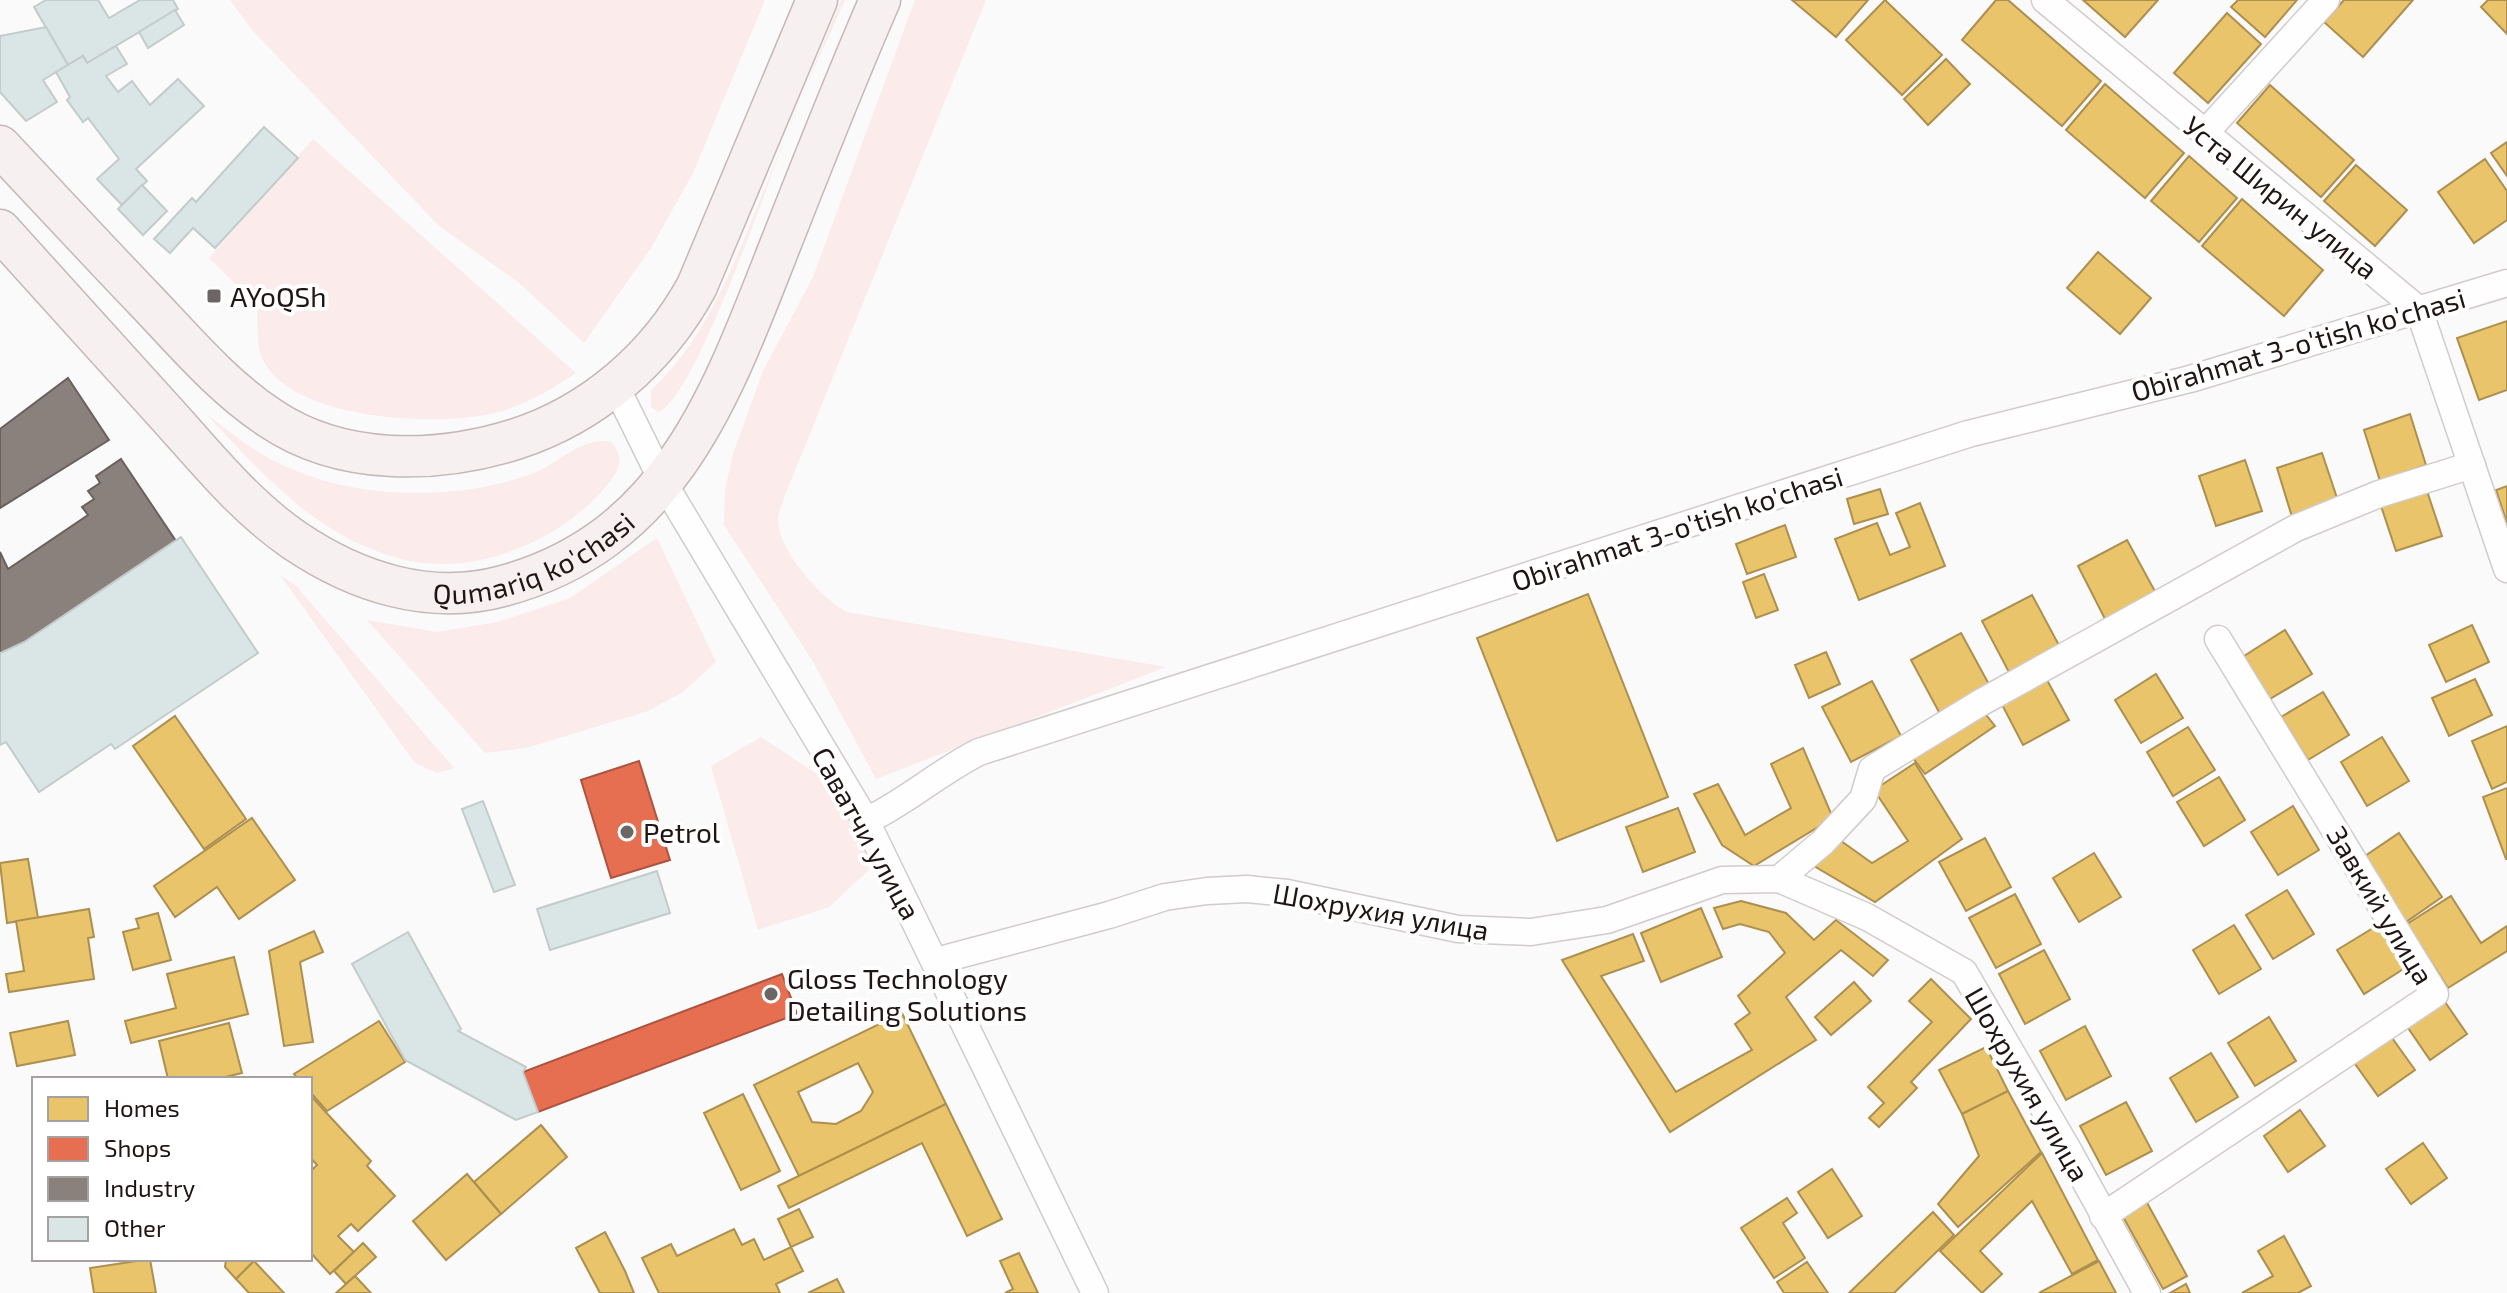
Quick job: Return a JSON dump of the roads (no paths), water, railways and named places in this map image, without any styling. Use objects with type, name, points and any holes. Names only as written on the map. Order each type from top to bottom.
[{"type":"main road","points":[[0,146],[234,390],[271,419],[316,442],[383,455],[468,451],[509,441],[564,420],[615,385],[641,361],[690,299],[817,0]]},
{"type":"main road","name":"Qumariq ko'chasi","points":[[0,230],[238,493],[312,551],[376,582],[411,591],[446,593],[493,588],[539,574],[580,555],[618,529],[663,482],[706,419],[729,374],[880,0]]},
{"type":"street","name":"Уста Ширин улица","points":[[2045,0],[2419,310]]},
{"type":"street","points":[[2204,134],[2326,0]]},
{"type":"street","name":"Obirahmat 3-o'tish ko'chasi","points":[[866,821],[894,807],[944,769],[979,752],[1968,434],[2190,379],[2507,283]]},
{"type":"street","points":[[2419,310],[2507,569]]},
{"type":"street","name":"Саватчи улица","points":[[615,385],[663,482],[866,821],[1095,1293]]},
{"type":"street","points":[[1779,879],[1823,842],[1863,799],[1872,769],[1980,703],[2296,528],[2379,494],[2472,465]]},
{"type":"street","name":"Завкий улица","points":[[2103,1216],[2435,994],[2218,639]]},
{"type":"street","name":"Шохрухия улица","points":[[936,961],[1165,897],[1207,891],[1247,889],[1287,893],[1458,929],[1531,932],[1607,920],[1722,880],[1779,879],[1867,917],[1964,972],[2147,1293]]},
{"type":"place","name":"AYoQSh","points":[[214,296]]},
{"type":"place","name":"Petrol","points":[[627,832]]},
{"type":"place","name":"Gloss Technology Detailing Solutions","points":[[771,994]]}]
